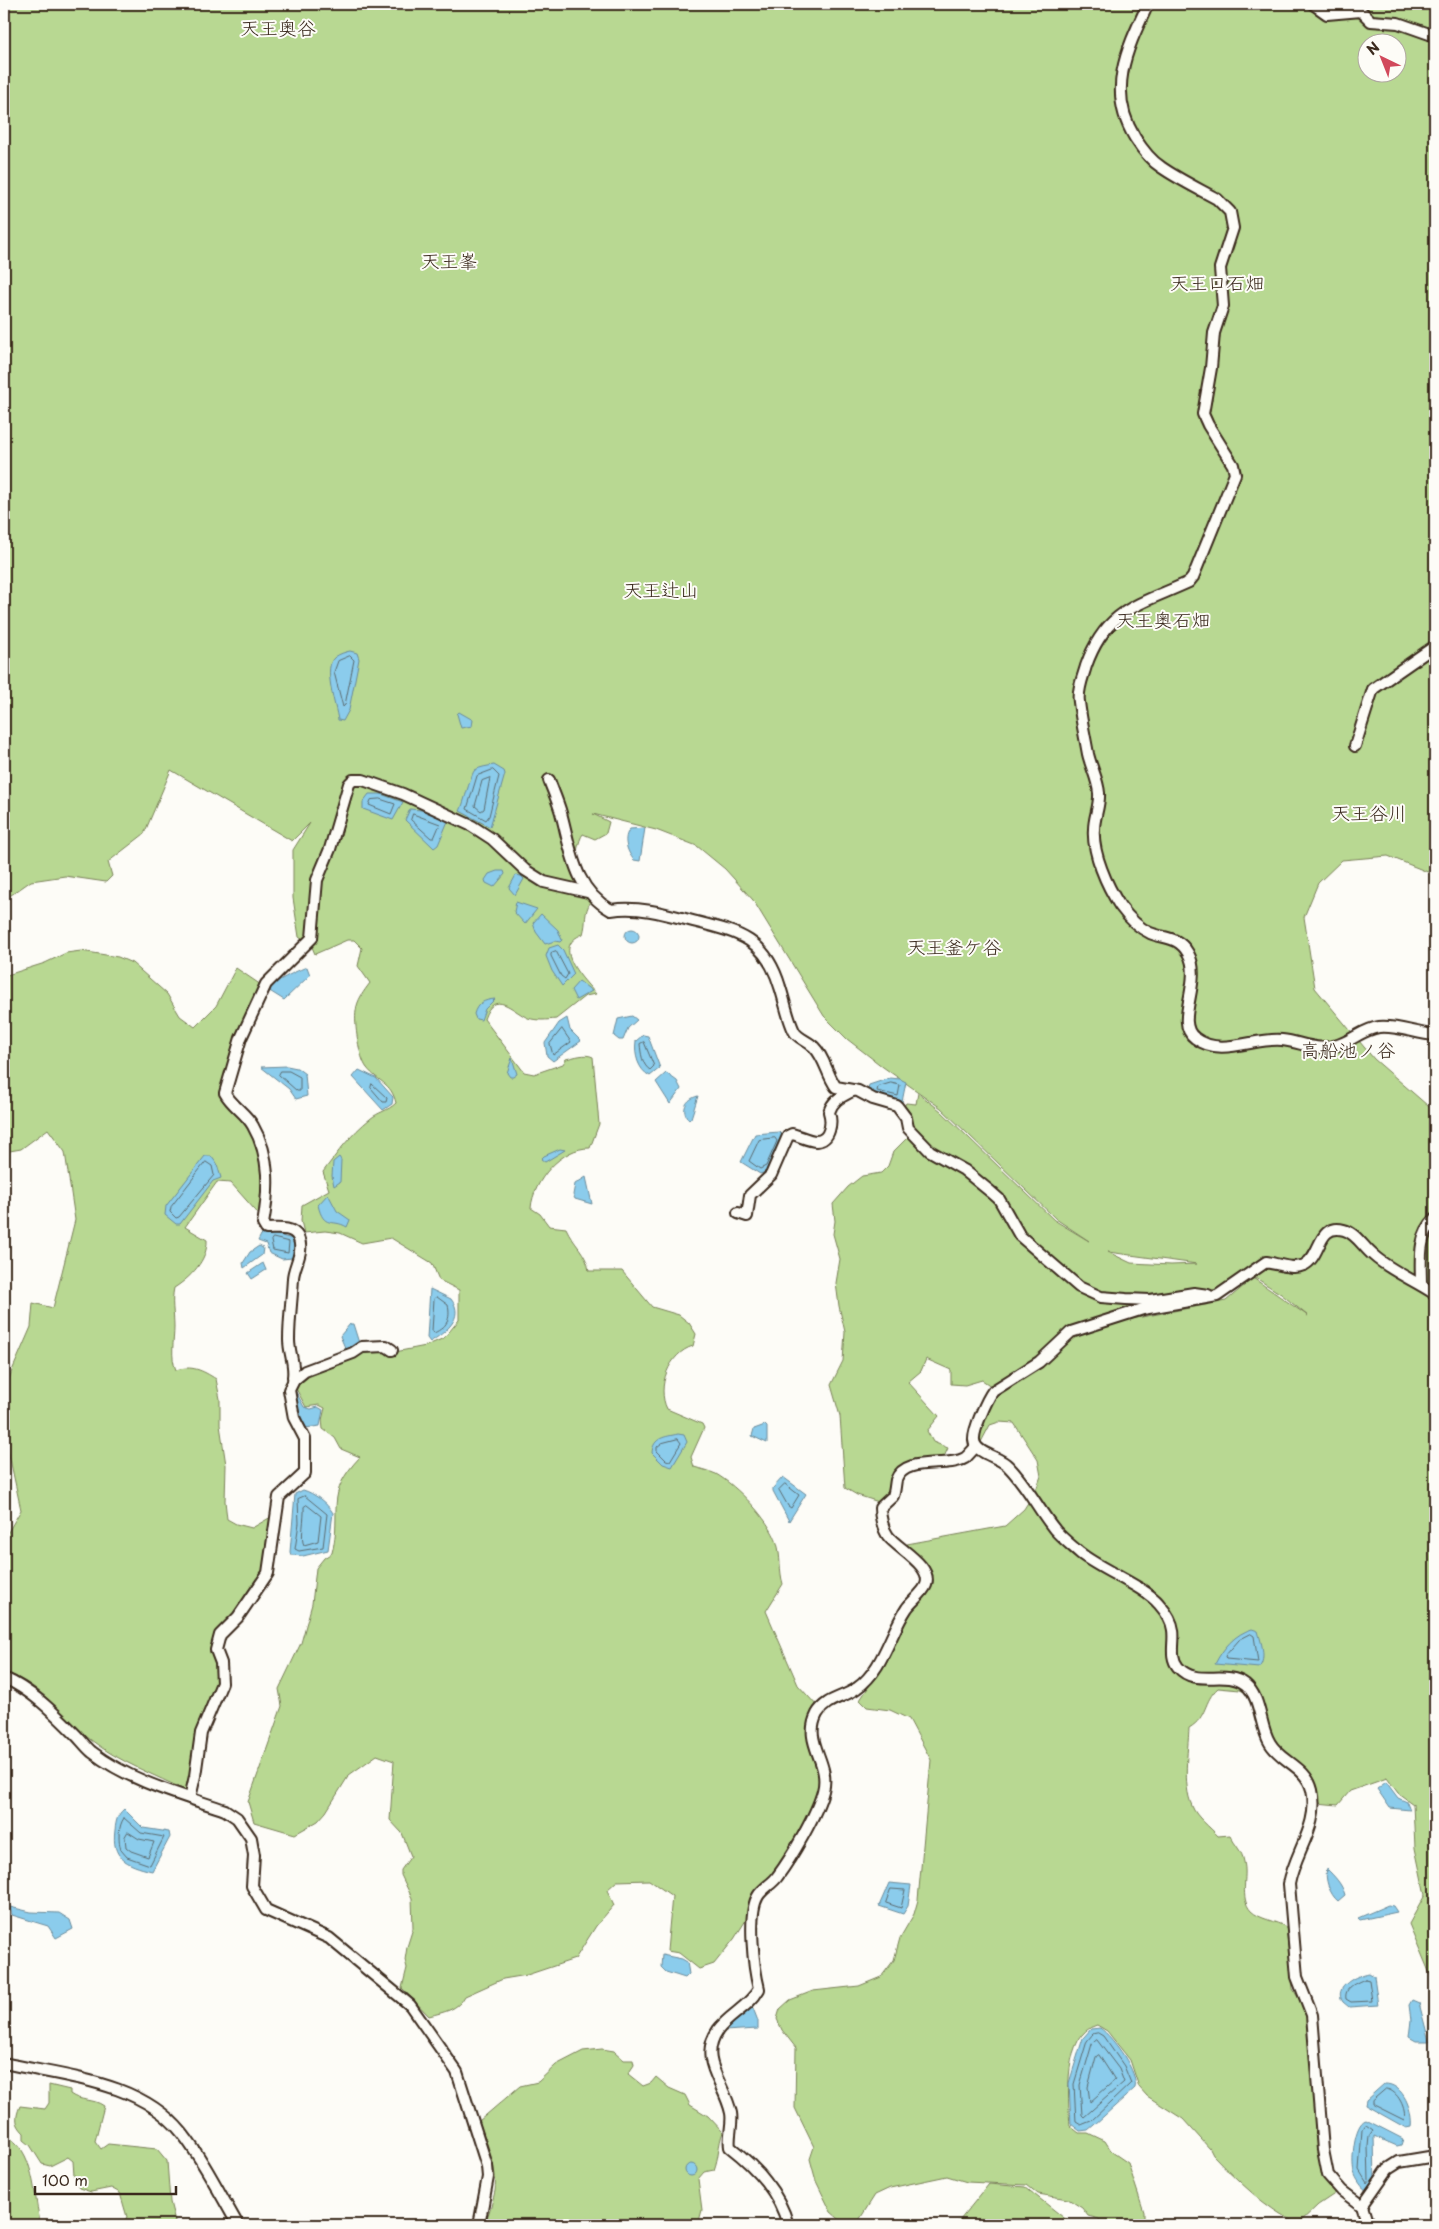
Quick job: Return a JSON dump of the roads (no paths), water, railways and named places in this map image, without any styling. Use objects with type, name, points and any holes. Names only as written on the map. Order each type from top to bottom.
[{"type":"street","points":[[1148,4],[1129,46],[1120,75],[1125,117],[1130,130],[1149,157],[1160,166],[1225,205],[1233,220],[1233,228],[1220,268],[1223,306],[1214,333],[1211,368],[1203,414],[1233,464],[1235,474],[1193,577],[1189,582],[1138,604],[1116,618],[1102,632],[1082,678],[1079,701],[1088,754],[1100,793],[1093,831],[1097,854],[1113,896],[1125,913],[1135,924],[1151,933],[1168,936],[1177,941],[1193,963],[1194,974],[1186,1023],[1193,1037],[1201,1041],[1228,1047],[1280,1040],[1323,1048],[1345,1043],[1378,1027],[1435,1035]]},
{"type":"street","points":[[1313,4],[1327,14],[1361,10],[1371,21],[1398,23],[1435,36]]},
{"type":"street","points":[[1355,746],[1373,688],[1435,646]]},
{"type":"street","points":[[294,1380],[292,1377],[294,1366],[289,1342],[294,1273],[300,1259],[300,1247],[297,1236],[290,1230],[266,1229],[263,1224],[269,1183],[263,1151],[254,1126],[226,1093],[240,1038],[266,984],[312,938],[317,880],[330,849],[349,784],[353,780],[363,780],[450,815],[492,839],[524,870],[544,882],[588,892]]},
{"type":"street","points":[[549,780],[561,810],[574,864],[581,882],[588,892],[611,910],[635,908],[685,919],[727,930],[746,938],[760,948],[778,980],[786,1012],[795,1034],[814,1047],[821,1056],[830,1079],[836,1087],[854,1090],[897,1106],[906,1118],[908,1128],[930,1151],[964,1170],[979,1184],[992,1192],[999,1199],[1020,1236],[1079,1287],[1101,1298],[1150,1300],[1194,1293],[1217,1296]]},
{"type":"street","points":[[738,1213],[746,1216],[750,1195],[771,1175],[788,1136],[792,1134],[817,1141],[824,1138],[832,1120],[829,1112],[831,1105],[838,1098],[854,1090]]},
{"type":"street","points":[[1421,1284],[1421,1246],[1425,1231],[1435,1219]]},
{"type":"street","points":[[1368,2225],[1368,2218],[1362,2206],[1342,2192],[1328,2175],[1323,2150],[1312,2015],[1297,1977],[1289,1884],[1292,1871],[1310,1829],[1314,1807],[1311,1788],[1303,1773],[1269,1742],[1254,1698],[1245,1684],[1233,1679],[1200,1679],[1188,1675],[1177,1666],[1172,1654],[1174,1631],[1170,1618],[1158,1603],[1082,1554],[1055,1530],[1024,1484],[1007,1464],[995,1456],[982,1452],[976,1447],[973,1439],[988,1398],[993,1391],[1039,1362],[1071,1332],[1143,1309],[1217,1296],[1266,1262],[1290,1267],[1304,1264],[1313,1256],[1321,1238],[1331,1230],[1345,1230],[1357,1238],[1374,1256],[1435,1294]]},
{"type":"street","points":[[190,1798],[201,1733],[222,1683],[221,1663],[216,1650],[220,1635],[238,1617],[268,1574],[279,1497],[305,1474],[305,1439],[294,1418],[289,1390],[294,1380],[305,1371],[353,1353],[362,1347],[386,1346],[392,1350]]},
{"type":"street","points":[[788,2225],[768,2183],[757,2169],[730,2147],[731,2115],[727,2098],[711,2066],[709,2055],[716,2032],[754,1998],[759,1989],[754,1972],[754,1907],[758,1896],[776,1879],[820,1802],[824,1787],[824,1777],[811,1732],[817,1714],[830,1701],[858,1688],[868,1677],[876,1666],[907,1608],[926,1586],[927,1578],[919,1564],[887,1535],[880,1508],[893,1496],[896,1481],[906,1469],[914,1466],[957,1461],[965,1457],[976,1447]]},
{"type":"street","points":[[4,1678],[16,1684],[47,1707],[91,1751],[133,1775],[225,1810],[246,1827],[252,1838],[254,1854],[252,1886],[266,1910],[329,1938],[410,2005],[457,2072],[464,2088],[488,2166],[488,2177],[479,2225]]},
{"type":"street","points":[[4,2063],[130,2093],[156,2108],[182,2132],[238,2225]]},
{"type":"street","points":[[1362,2206],[1388,2169],[1399,2162],[1435,2156]]},
{"type":"water","points":[[350,651],[357,653],[359,659],[349,710],[343,721],[338,720],[331,687],[330,669],[331,662],[335,657]]},
{"type":"water","points":[[459,712],[473,720],[472,726],[461,728],[457,714]]},
{"type":"water","points":[[494,765],[504,771],[505,774],[490,827],[460,811],[475,770]]},
{"type":"water","points":[[369,794],[381,794],[403,802],[393,820],[363,809],[363,802]]},
{"type":"water","points":[[410,809],[421,810],[448,821],[438,845],[434,848],[405,820]]},
{"type":"water","points":[[645,828],[640,861],[634,860],[626,845],[626,837],[630,829]]},
{"type":"water","points":[[504,871],[505,874],[494,887],[486,883],[485,880],[489,874]]},
{"type":"water","points":[[516,875],[524,879],[515,895],[509,888]]},
{"type":"water","points":[[516,902],[537,909],[525,924],[514,912]]},
{"type":"water","points":[[541,914],[558,930],[562,940],[560,942],[555,941],[545,944],[536,932],[533,923]]},
{"type":"water","points":[[632,929],[637,931],[639,936],[637,941],[632,943],[627,941],[625,936],[627,931]]},
{"type":"water","points":[[558,945],[563,950],[574,974],[562,986],[552,971],[546,956],[549,948]]},
{"type":"water","points":[[307,967],[310,975],[284,1000],[268,990],[279,980]]},
{"type":"water","points":[[579,981],[592,991],[576,1000],[571,990]]},
{"type":"water","points":[[495,999],[485,1009],[481,1020],[476,1019],[474,1014],[479,1005],[484,1001]]},
{"type":"water","points":[[632,1016],[637,1020],[628,1028],[623,1040],[619,1040],[614,1036],[618,1019]]},
{"type":"water","points":[[567,1018],[570,1030],[581,1041],[553,1061],[547,1056],[545,1043],[559,1023]]},
{"type":"water","points":[[643,1035],[648,1036],[660,1068],[650,1076],[642,1070],[636,1056],[636,1041]]},
{"type":"water","points":[[512,1058],[517,1074],[510,1077],[507,1073]]},
{"type":"water","points":[[287,1066],[297,1068],[305,1074],[307,1096],[296,1099],[289,1089],[261,1067]]},
{"type":"water","points":[[359,1070],[376,1078],[393,1097],[392,1104],[383,1110],[353,1077]]},
{"type":"water","points":[[666,1073],[677,1081],[681,1089],[670,1104],[656,1082]]},
{"type":"water","points":[[890,1078],[906,1082],[902,1102],[878,1097],[868,1090],[869,1085]]},
{"type":"water","points":[[698,1096],[689,1120],[685,1112],[686,1105],[694,1097]]},
{"type":"water","points":[[779,1132],[784,1137],[776,1159],[765,1172],[760,1174],[741,1162],[755,1134]]},
{"type":"water","points":[[560,1149],[565,1150],[545,1162],[541,1159],[544,1156]]},
{"type":"water","points":[[205,1156],[211,1156],[217,1164],[221,1178],[213,1181],[180,1224],[176,1224],[165,1215],[166,1206]]},
{"type":"water","points":[[339,1157],[341,1160],[340,1182],[334,1186],[332,1176],[333,1162]]},
{"type":"water","points":[[586,1177],[592,1204],[575,1199],[573,1195],[575,1184]]},
{"type":"water","points":[[328,1194],[337,1211],[350,1220],[347,1227],[342,1224],[326,1221],[320,1213],[318,1205]]},
{"type":"water","points":[[266,1232],[293,1239],[295,1244],[292,1258],[282,1259],[269,1253],[266,1244],[258,1241],[261,1235]]},
{"type":"water","points":[[259,1246],[263,1248],[262,1255],[244,1268],[243,1263],[250,1252]]},
{"type":"water","points":[[263,1263],[266,1270],[252,1279],[248,1273]]},
{"type":"water","points":[[430,1289],[451,1299],[456,1312],[455,1319],[447,1329],[430,1342],[427,1338]]},
{"type":"water","points":[[350,1324],[353,1324],[359,1343],[346,1350],[340,1336]]},
{"type":"water","points":[[294,1388],[304,1407],[311,1409],[318,1407],[323,1410],[320,1426],[305,1428],[294,1395]]},
{"type":"water","points":[[765,1425],[767,1427],[767,1443],[752,1436],[754,1429]]},
{"type":"water","points":[[678,1434],[684,1435],[687,1442],[672,1467],[663,1464],[652,1453],[655,1444],[664,1437]]},
{"type":"water","points":[[783,1477],[806,1494],[789,1521],[773,1491],[773,1488]]},
{"type":"water","points":[[303,1490],[320,1499],[333,1513],[328,1550],[303,1556],[291,1555],[295,1494]]},
{"type":"water","points":[[1252,1629],[1258,1631],[1262,1645],[1263,1660],[1259,1668],[1215,1664],[1230,1642],[1240,1634]]},
{"type":"water","points":[[1386,1782],[1398,1798],[1407,1802],[1410,1810],[1390,1808],[1377,1789]]},
{"type":"water","points":[[124,1809],[143,1828],[169,1832],[170,1837],[152,1871],[128,1863],[118,1854],[114,1840],[115,1827],[118,1816]]},
{"type":"water","points":[[1327,1869],[1344,1891],[1345,1895],[1338,1901],[1332,1895],[1328,1886]]},
{"type":"water","points":[[889,1883],[911,1885],[908,1906],[903,1914],[879,1906]]},
{"type":"water","points":[[1388,1905],[1393,1906],[1397,1912],[1360,1920],[1358,1918]]},
{"type":"water","points":[[10,1907],[31,1912],[59,1913],[70,1920],[73,1929],[56,1938],[48,1926],[12,1915]]},
{"type":"water","points":[[662,1955],[682,1959],[687,1962],[689,1974],[685,1978],[666,1972],[661,1967]]},
{"type":"water","points":[[1369,1973],[1374,1976],[1378,2005],[1349,2007],[1340,1997],[1343,1987],[1358,1976]]},
{"type":"water","points":[[1412,2000],[1419,2003],[1429,2041],[1416,2041],[1409,2037],[1411,2020],[1409,2005]]},
{"type":"water","points":[[753,2008],[758,2021],[758,2029],[724,2031],[743,2011]]},
{"type":"water","points":[[1100,2028],[1112,2039],[1124,2056],[1133,2074],[1135,2088],[1088,2130],[1080,2131],[1071,2124],[1069,2083],[1083,2038],[1091,2029]]},
{"type":"water","points":[[1384,2084],[1397,2088],[1402,2093],[1409,2107],[1411,2127],[1406,2128],[1365,2105],[1366,2100]]},
{"type":"water","points":[[1366,2120],[1403,2139],[1401,2145],[1397,2146],[1374,2136],[1375,2183],[1368,2192],[1356,2178],[1353,2167],[1356,2135],[1362,2123]]},
{"type":"water","points":[[689,2164],[693,2164],[697,2170],[693,2176],[689,2176],[685,2172],[685,2168]]},
{"type":"district","name":"天王奥谷","points":[[278,28]]},
{"type":"district","name":"天王峯","points":[[449,261]]},
{"type":"district","name":"天王口石畑","points":[[1217,283]]},
{"type":"district","name":"天王辻山","points":[[661,590]]},
{"type":"district","name":"天王奥石畑","points":[[1163,620]]},
{"type":"district","name":"天王谷川","points":[[1369,813]]},
{"type":"district","name":"天王釜ケ谷","points":[[954,947]]},
{"type":"district","name":"高船池ノ谷","points":[[1348,1050]]}]
